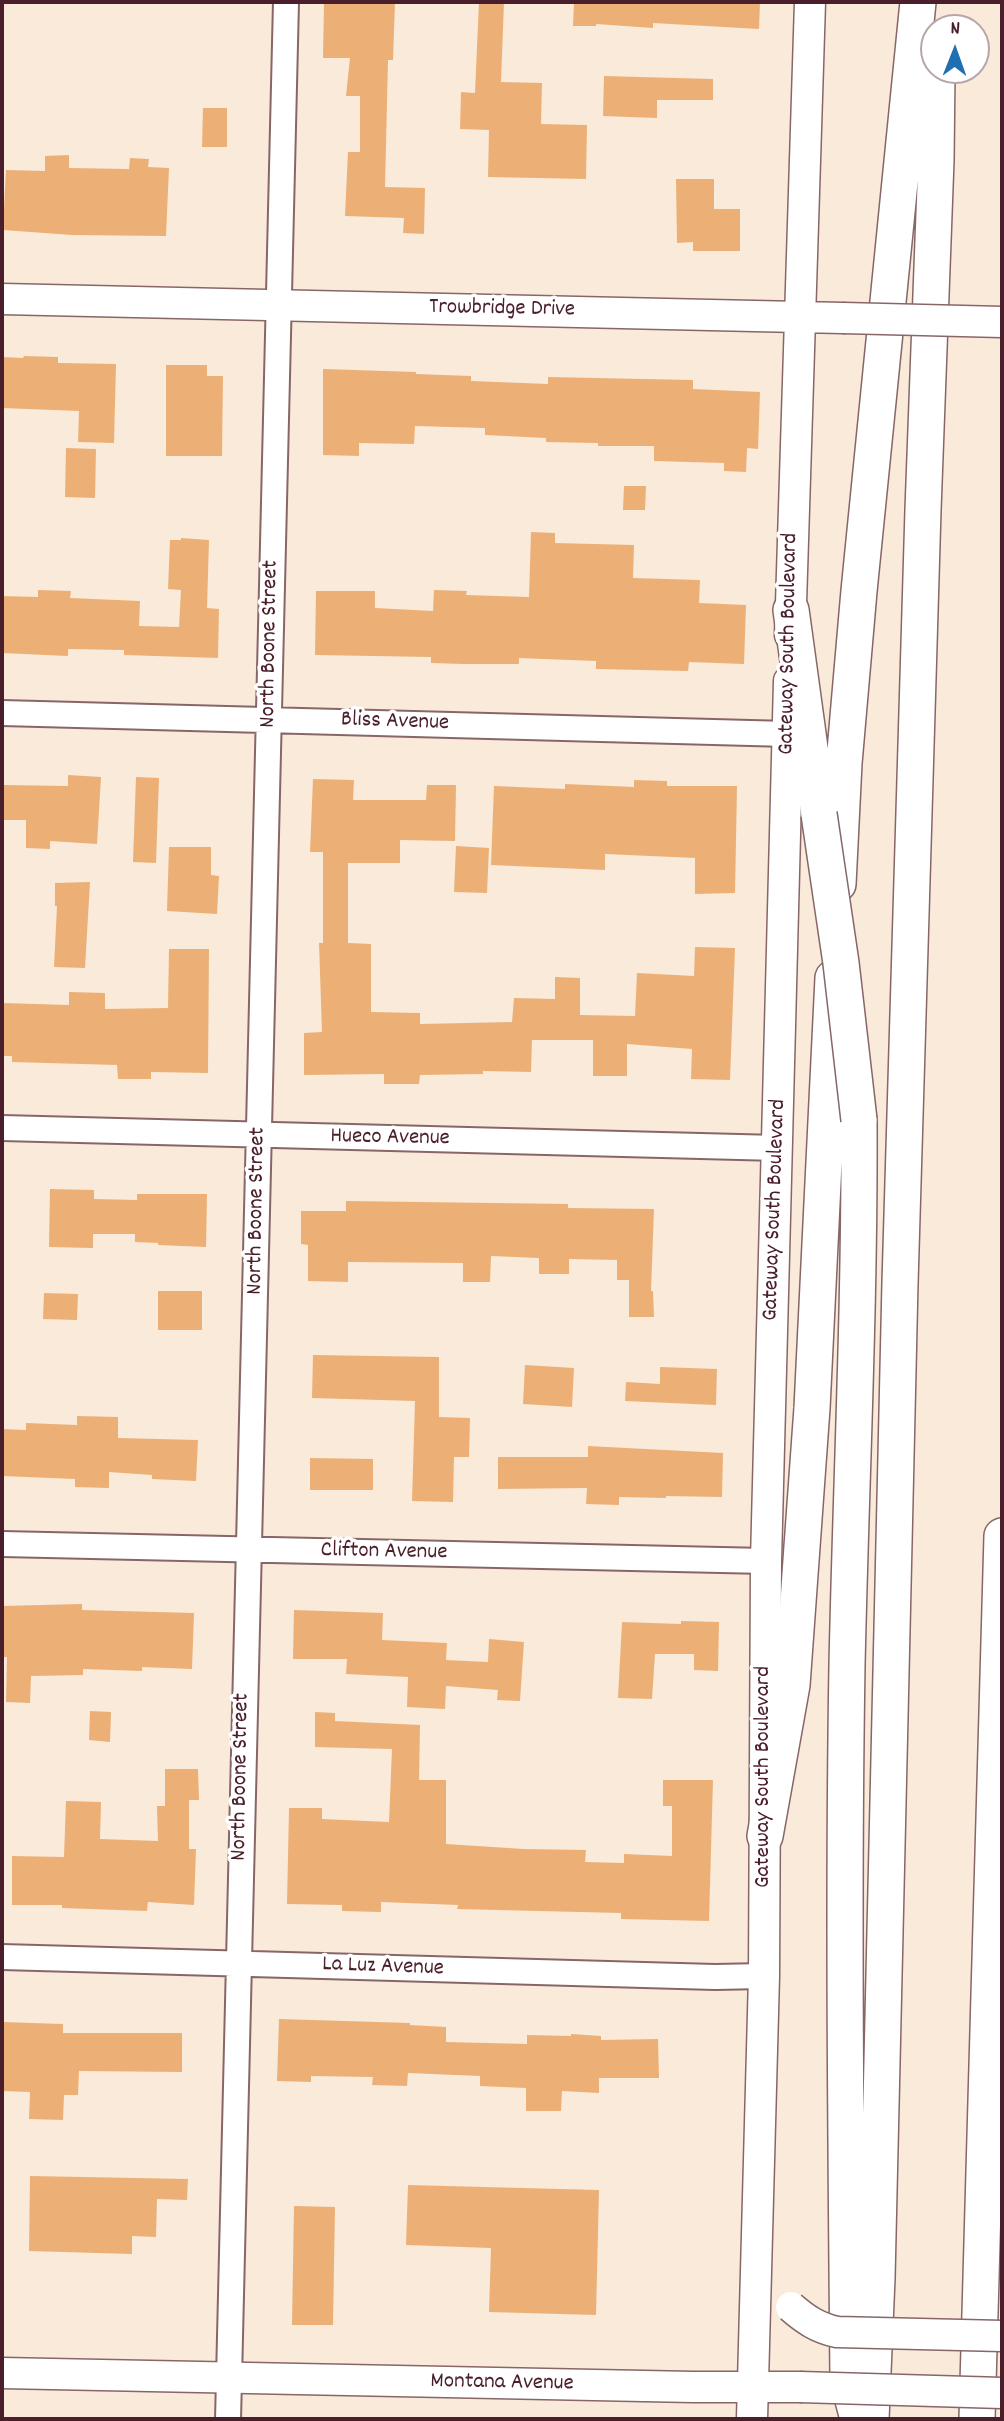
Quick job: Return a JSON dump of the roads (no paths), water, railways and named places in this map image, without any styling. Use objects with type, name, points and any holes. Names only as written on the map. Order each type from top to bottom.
[{"type":"highway","points":[[765,1836],[792,1685],[812,1408],[844,763],[918,2]]},
{"type":"highway","points":[[871,2419],[877,2278],[900,1283],[937,84]]},
{"type":"highway","points":[[791,610],[841,963],[859,1120],[859,1240],[844,1882],[848,2381],[859,2419]]},
{"type":"highway","points":[[977,2419],[1002,1536]]},
{"type":"main road","name":"Gateway South Boulevard","points":[[751,2419],[764,1976],[766,1561],[799,317],[810,2]]},
{"type":"main road","name":"Trowbridge Drive","points":[[2,299],[1002,321]]},
{"type":"main road","points":[[757,2265],[791,2307],[821,2329],[837,2332],[1002,2336]]},
{"type":"main road","name":"Montana Avenue","points":[[2,2374],[800,2387],[1002,2393]]},
{"type":"street","name":"North Boone Street","points":[[228,2419],[286,2]]},
{"type":"street","name":"Bliss Avenue","points":[[2,713],[788,734]]},
{"type":"street","name":"Hueco Avenue","points":[[2,1128],[778,1149]]},
{"type":"street","name":"Clifton Avenue","points":[[2,1544],[766,1561]]},
{"type":"street","name":"La Luz Avenue","points":[[2,1957],[715,1977],[764,1976]]}]
